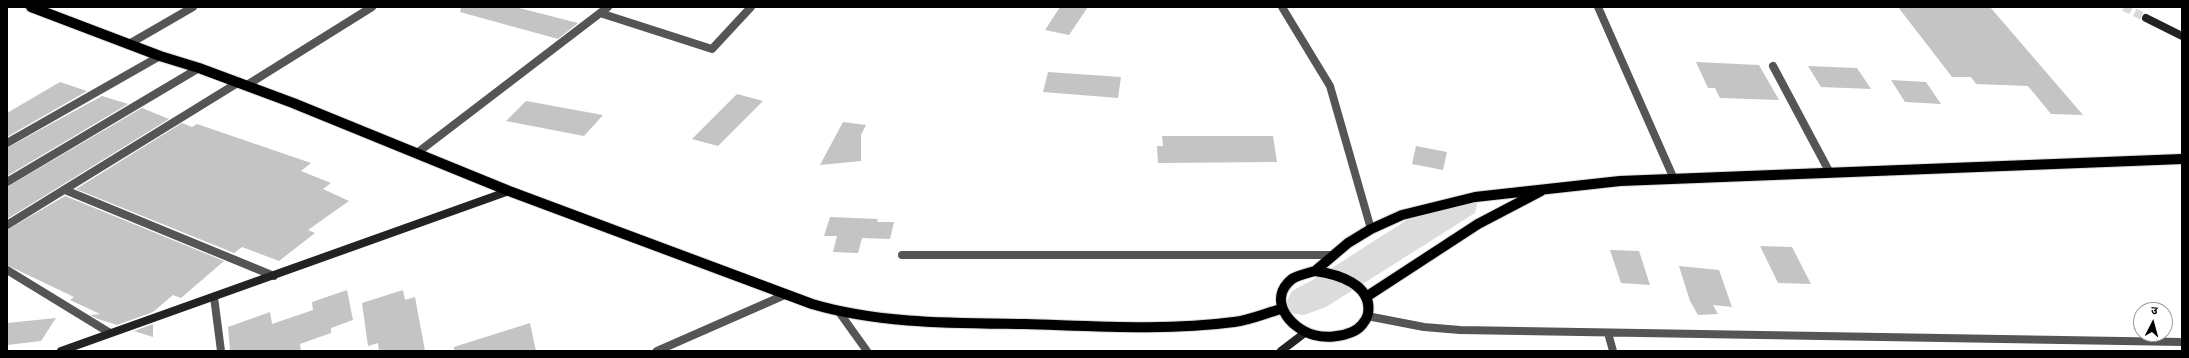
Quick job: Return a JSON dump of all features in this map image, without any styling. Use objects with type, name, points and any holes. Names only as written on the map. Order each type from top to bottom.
[{"type":"main road","points":[[31,7],[160,56],[243,84],[510,191],[812,304],[838,312],[877,317],[967,323],[1093,326],[1186,326],[1236,322],[1281,309]]},
{"type":"main road","points":[[1315,271],[1348,243],[1371,229],[1402,215],[1431,206],[1475,197],[1620,181],[2182,160]]},
{"type":"main road","points":[[1366,297],[1478,224],[1546,189]]},
{"type":"main road","points":[[1315,271],[1340,275],[1360,288],[1366,297],[1368,307],[1368,316],[1363,324],[1344,335],[1319,336],[1306,332],[1295,326],[1281,309],[1279,300],[1280,291],[1293,277],[1315,271]]},
{"type":"street","points":[[129,44],[193,7]]},
{"type":"street","points":[[7,225],[372,7]]},
{"type":"street","points":[[417,153],[608,7]]},
{"type":"street","points":[[600,13],[712,49],[751,7]]},
{"type":"street","points":[[1282,7],[1330,86],[1371,229]]},
{"type":"street","points":[[1598,7],[1674,179]]},
{"type":"street","points":[[2146,18],[2182,36]]},
{"type":"street","points":[[7,143],[160,56]]},
{"type":"street","points":[[1773,66],[1830,173]]},
{"type":"street","points":[[7,182],[199,68]]},
{"type":"street","points":[[65,190],[274,276]]},
{"type":"street","points":[[61,351],[510,191]]},
{"type":"street","points":[[902,255],[1334,255]]},
{"type":"street","points":[[7,270],[110,333]]},
{"type":"street","points":[[657,351],[787,294]]},
{"type":"street","points":[[214,297],[221,351]]},
{"type":"street","points":[[838,312],[867,351]]},
{"type":"street","points":[[1368,316],[1424,327],[1460,330],[2182,342]]},
{"type":"street","points":[[1281,351],[1306,332]]},
{"type":"street","points":[[1608,333],[1614,351]]},
{"type":"shaded area","points":[[1479,197],[1475,213],[1326,307],[1304,315],[1281,312],[1292,291],[1318,277],[1413,216]]},
{"type":"building","points":[[461,7],[515,7],[578,23],[558,39],[460,12]]},
{"type":"building","points":[[1060,7],[1088,7],[1069,35],[1045,30]]},
{"type":"building","points":[[1898,7],[1990,7],[2083,115],[2051,114],[2028,86],[1976,84],[1971,77],[1952,77]]},
{"type":"building","points":[[1696,62],[1759,65],[1779,100],[1720,98],[1715,88],[1708,88]]},
{"type":"building","points":[[1808,66],[1857,68],[1871,89],[1821,87]]},
{"type":"building","points":[[1048,72],[1121,77],[1118,98],[1043,92]]},
{"type":"building","points":[[1891,80],[1926,82],[1941,104],[1905,102]]},
{"type":"building","points":[[60,82],[87,91],[7,137],[7,113]]},
{"type":"building","points":[[737,94],[763,101],[718,146],[692,139]]},
{"type":"building","points":[[102,96],[128,104],[7,176],[7,148]]},
{"type":"building","points":[[526,101],[603,115],[584,136],[506,121]]},
{"type":"building","points":[[142,108],[169,119],[7,219],[7,187]]},
{"type":"building","points":[[843,122],[866,125],[861,135],[861,161],[820,165]]},
{"type":"building","points":[[182,123],[192,127],[197,124],[311,163],[301,171],[331,183],[323,189],[349,201],[308,230],[315,233],[279,261],[242,247],[234,253],[76,189]]},
{"type":"building","points":[[1162,136],[1273,136],[1277,162],[1158,163],[1157,146],[1163,146]]},
{"type":"building","points":[[1416,146],[1447,152],[1443,170],[1412,164]]},
{"type":"building","points":[[65,196],[224,261],[181,298],[173,295],[153,312],[117,325],[98,319],[90,315],[100,314],[70,300],[74,297],[7,265],[7,230]]},
{"type":"building","points":[[830,217],[878,219],[877,222],[894,222],[890,239],[862,238],[858,253],[833,252],[837,236],[824,236]]},
{"type":"building","points":[[1760,246],[1792,247],[1811,284],[1778,283]]},
{"type":"building","points":[[1610,250],[1639,251],[1650,285],[1621,283]]},
{"type":"building","points":[[1679,266],[1719,270],[1732,307],[1713,305],[1718,314],[1698,315],[1690,301]]},
{"type":"building","points":[[347,290],[353,320],[331,328],[331,333],[300,344],[301,351],[230,351],[228,327],[270,312],[272,324],[313,310],[312,302]]},
{"type":"building","points":[[403,290],[405,300],[415,297],[425,351],[379,351],[378,343],[368,346],[362,303]]},
{"type":"building","points":[[56,318],[41,341],[7,345],[7,323]]},
{"type":"building","points":[[530,323],[536,351],[454,351],[454,347]]},
{"type":"building","points":[[153,324],[153,337],[134,331]]},
{"type":"tunnel","points":[[2124,7],[2146,18]]}]
